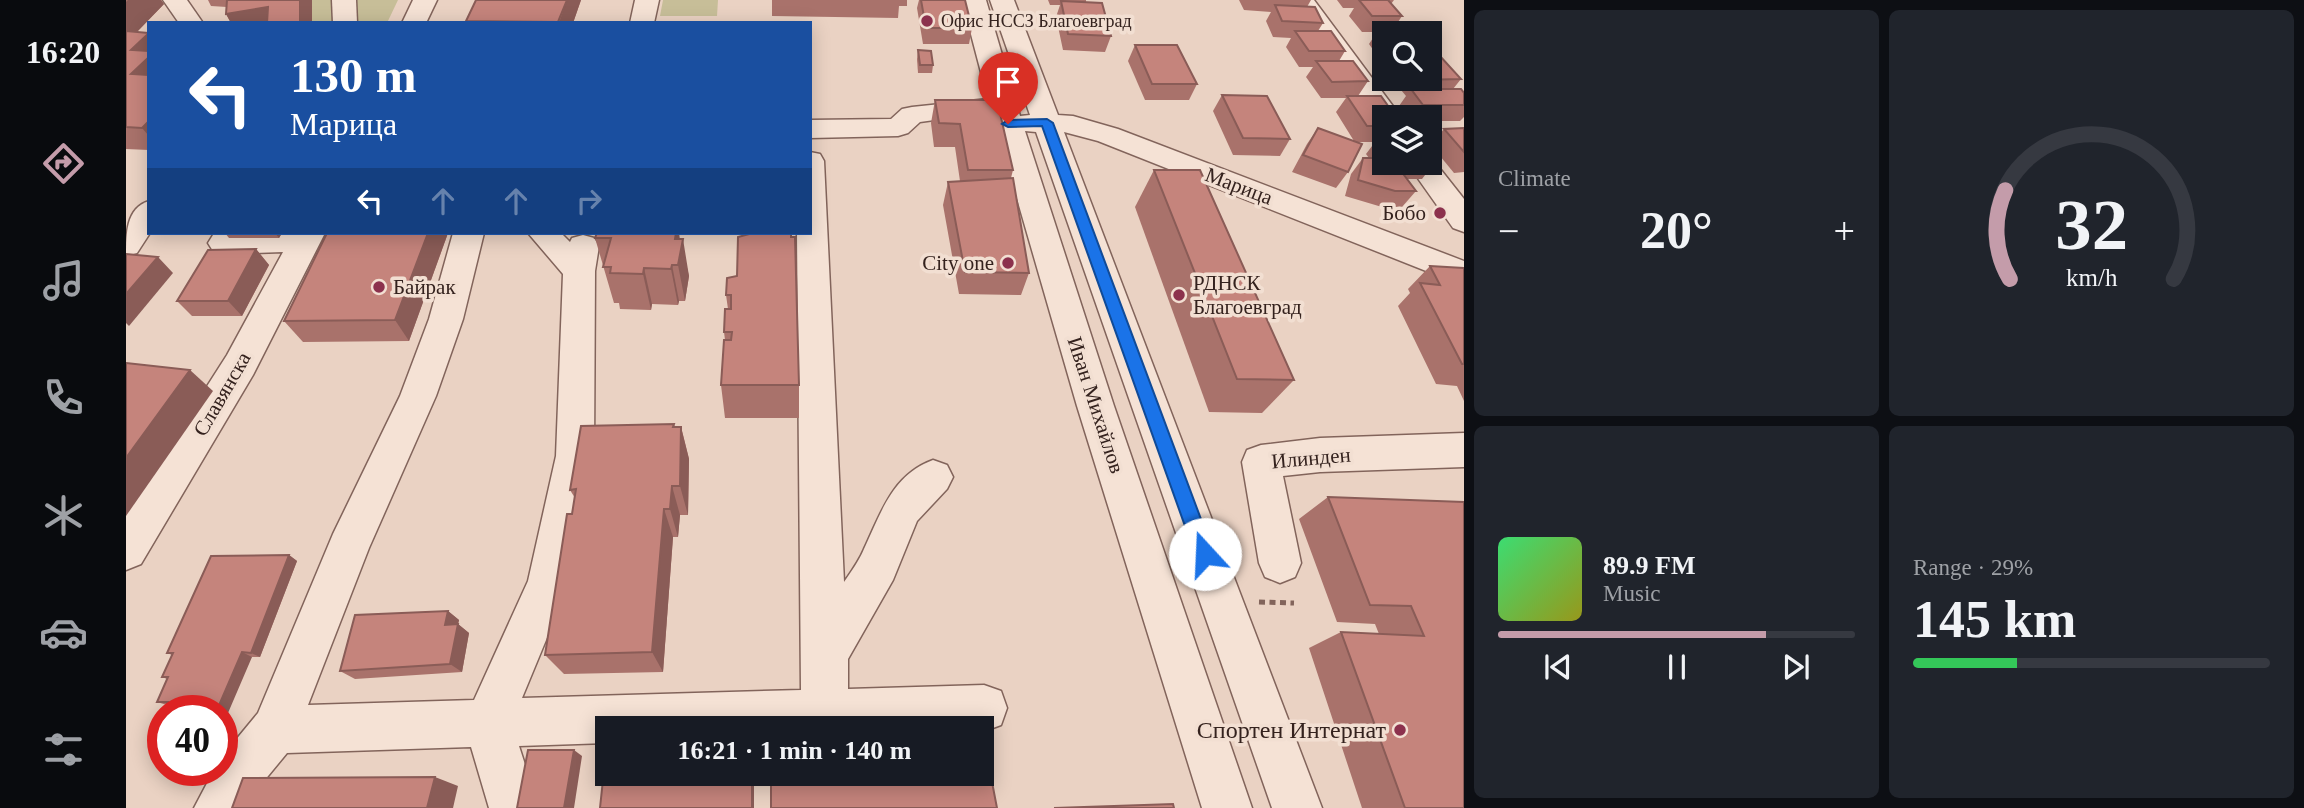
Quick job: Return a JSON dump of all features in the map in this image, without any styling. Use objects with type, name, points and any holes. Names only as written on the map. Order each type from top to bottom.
[{"type":"street","points":[[344,0],[345,21]]},
{"type":"street","points":[[415,21],[425,0]]},
{"type":"street","points":[[642,21],[647,0]]},
{"type":"street","name":"Иван Михайлов","points":[[974,0],[1005,114],[1090,387],[1227,808]]},
{"type":"street","points":[[1002,0],[1297,808]]},
{"type":"street","points":[[1302,0],[1379,105]]},
{"type":"street","name":"Марица","points":[[812,129],[898,127],[912,115],[1005,114],[1047,123],[1073,124],[1108,135],[1464,274]]},
{"type":"street","points":[[1430,175],[1464,221]]},
{"type":"street","points":[[126,246],[147,214]]},
{"type":"street","points":[[812,227],[825,655],[824,713]]},
{"type":"street","points":[[219,808],[242,770],[275,730],[348,548],[418,396],[446,319],[467,235]]},
{"type":"street","points":[[514,808],[488,723],[549,582],[572,469],[581,259],[545,235]]},
{"type":"street","points":[[224,243],[307,236]]},
{"type":"street","name":"Славянска","points":[[126,550],[240,365],[307,236]]},
{"type":"street","name":"Илинден","points":[[1280,562],[1261,462],[1320,455],[1464,450]]},
{"type":"street","points":[[825,655],[878,566],[901,510],[933,477]]},
{"type":"street","points":[[275,730],[984,708]]},
{"type":"path","points":[[1257,596],[1260,604],[1294,603]]},
{"type":"shaded area","points":[[259,0],[398,0],[388,21],[233,21]]},
{"type":"shaded area","points":[[663,0],[718,0],[717,16],[660,16]]},
{"type":"building","points":[[227,0],[300,0],[300,21],[267,21],[268,7],[226,14]]},
{"type":"building","points":[[476,0],[567,0],[558,21],[466,21]]},
{"type":"building","points":[[921,0],[965,0],[972,28],[926,28]]},
{"type":"building","points":[[1359,0],[1388,0],[1402,16],[1372,16]]},
{"type":"building","points":[[1061,1],[1102,3],[1111,36],[1068,34]]},
{"type":"building","points":[[1275,5],[1315,7],[1323,23],[1282,21]]},
{"type":"building","points":[[126,31],[147,33],[131,50],[147,51],[147,59],[131,74],[147,75],[147,123],[142,128],[126,127]]},
{"type":"building","points":[[1295,31],[1331,31],[1345,51],[1309,51]]},
{"type":"building","points":[[1135,45],[1177,45],[1197,84],[1152,84]]},
{"type":"building","points":[[918,50],[931,51],[933,65],[920,65]]},
{"type":"building","points":[[1442,58],[1461,79],[1442,79]]},
{"type":"building","points":[[1316,61],[1353,61],[1368,81],[1332,82]]},
{"type":"building","points":[[1461,89],[1464,93],[1464,105],[1423,105],[1412,91]]},
{"type":"building","points":[[1222,95],[1267,96],[1290,139],[1243,138]]},
{"type":"building","points":[[1347,96],[1381,96],[1387,105],[1372,105],[1372,126],[1367,126]]},
{"type":"building","points":[[935,100],[997,100],[1013,170],[968,170],[960,124],[939,123]]},
{"type":"building","points":[[1318,128],[1362,144],[1348,172],[1303,155]]},
{"type":"building","points":[[1464,128],[1464,152],[1444,129]]},
{"type":"building","points":[[1363,158],[1372,158],[1372,175],[1404,175],[1416,191],[1395,191],[1358,180]]},
{"type":"building","points":[[1154,170],[1200,170],[1294,380],[1237,379]]},
{"type":"building","points":[[1013,178],[1029,273],[965,272],[948,182]]},
{"type":"building","name":"Байрак","points":[[326,235],[427,235],[395,320],[284,321]]},
{"type":"building","points":[[596,235],[676,235],[675,239],[683,239],[678,265],[672,265],[671,269],[644,268],[643,274],[610,273],[611,267],[603,267],[611,238],[595,238]]},
{"type":"building","points":[[738,237],[795,237],[799,385],[721,385],[724,340],[731,340],[732,332],[724,332],[725,309],[731,309],[731,295],[726,295],[727,278],[737,276]]},
{"type":"building","points":[[256,249],[228,301],[177,301],[208,250]]},
{"type":"building","points":[[126,254],[158,257],[126,294]]},
{"type":"building","points":[[1430,266],[1464,268],[1464,364],[1420,283],[1440,285]]},
{"type":"building","points":[[126,363],[190,370],[126,458]]},
{"type":"building","points":[[674,424],[673,427],[681,427],[680,486],[672,486],[670,509],[664,509],[652,652],[545,655],[567,514],[572,514],[576,489],[570,490],[581,426]]},
{"type":"building","name":"Спортен Интернат","points":[[1328,497],[1464,502],[1464,808],[1405,808],[1341,632],[1424,636],[1411,606],[1370,605]]},
{"type":"building","points":[[289,555],[251,653],[242,652],[223,695],[160,695],[168,677],[162,677],[173,653],[167,653],[211,556]]},
{"type":"building","points":[[448,611],[445,625],[458,624],[450,664],[340,671],[355,615]]},
{"type":"building","points":[[528,750],[574,750],[564,808],[517,808]]},
{"type":"building","points":[[435,777],[427,808],[232,808],[243,778]]},
{"type":"building","points":[[602,786],[752,786],[752,808],[600,808]]},
{"type":"building","points":[[771,786],[993,786],[997,808],[771,808]]},
{"type":"building","points":[[1173,804],[1174,808],[1054,808]]},
{"type":"place","name":"Офис НССЗ Благоевград","points":[[927,21]]},
{"type":"place","name":"Бобо","points":[[1440,213]]},
{"type":"place","name":"City one","points":[[1008,263]]},
{"type":"place","name":"Байрак","points":[[379,287]]},
{"type":"place","name":"РДНСК Благоевград","points":[[1179,295]]},
{"type":"place","name":"Спортен Интернат","points":[[1400,730]]},
{"type":"route","points":[[1008,124],[1047,123],[1205,554]]}]
